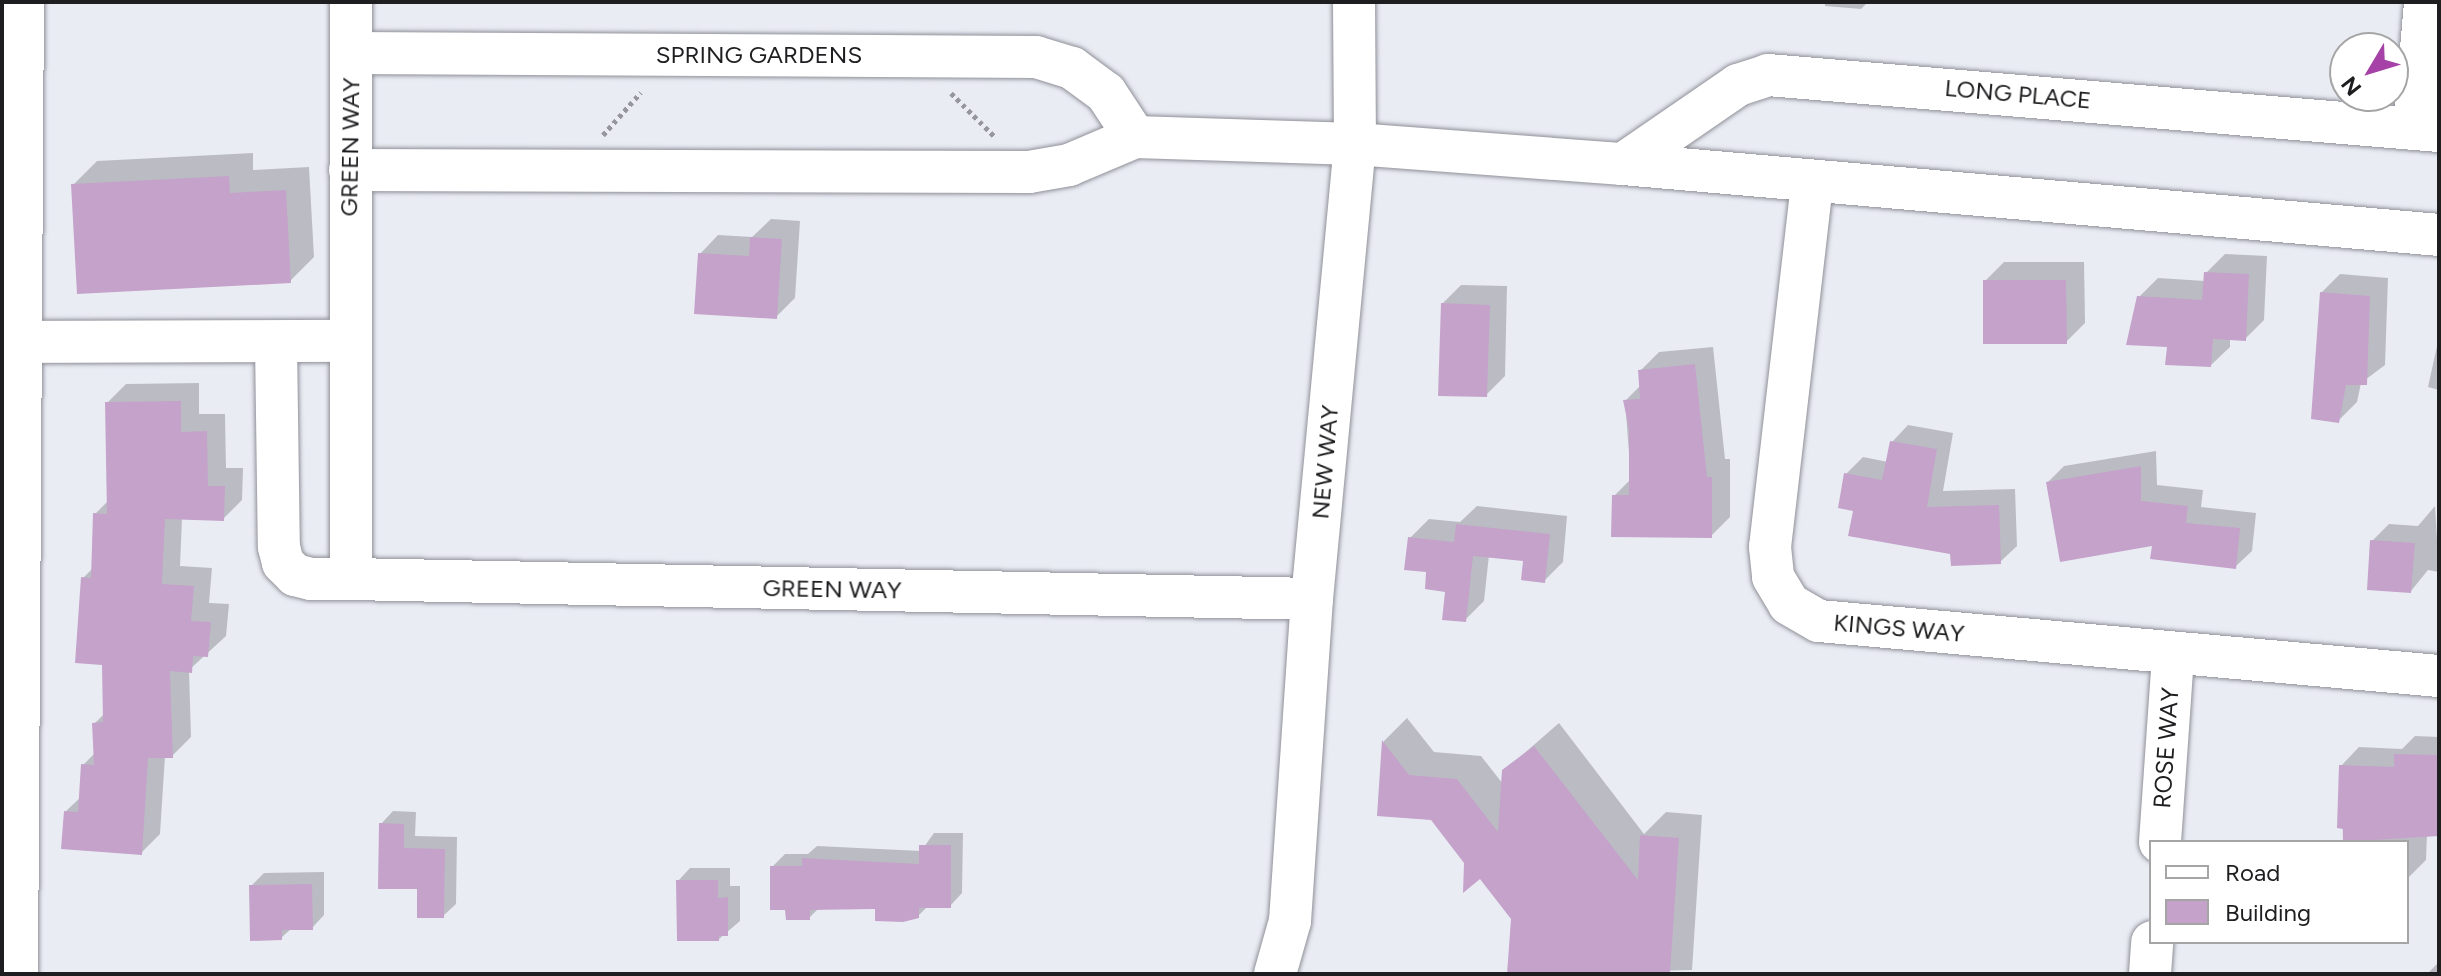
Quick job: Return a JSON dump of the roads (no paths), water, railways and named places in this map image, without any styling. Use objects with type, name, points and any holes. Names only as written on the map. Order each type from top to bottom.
[{"type":"street","points":[[17,974],[23,2]]},
{"type":"street","name":"GREEN WAY","points":[[351,2],[347,341],[351,579]]},
{"type":"street","name":"NEW WAY","points":[[1275,974],[1290,921],[1312,599],[1355,144],[1354,2]]},
{"type":"street","points":[[2425,2],[2426,130]]},
{"type":"street","name":"SPRING GARDENS","points":[[351,53],[1036,57],[1072,68],[1106,93],[1135,137]]},
{"type":"street","name":"LONG PLACE","points":[[1623,164],[1738,85],[1768,75],[2426,130]]},
{"type":"street","points":[[350,170],[1029,172],[1069,165],[1135,137],[1355,144],[1623,164],[1812,184],[2439,235]]},
{"type":"street","name":"KINGS WAY","points":[[1812,184],[1770,547],[1773,577],[1789,604],[1819,621],[2439,676]]},
{"type":"street","points":[[23,342],[347,341]]},
{"type":"street","name":"GREEN WAY","points":[[276,343],[279,547],[283,563],[295,575],[311,579],[1312,599]]},
{"type":"street","name":"ROSE WAY","points":[[2160,840],[2173,654]]},
{"type":"street","name":"NEW WAY","points":[[1290,921],[1300,974]]},
{"type":"street","points":[[2150,974],[2152,944]]}]
